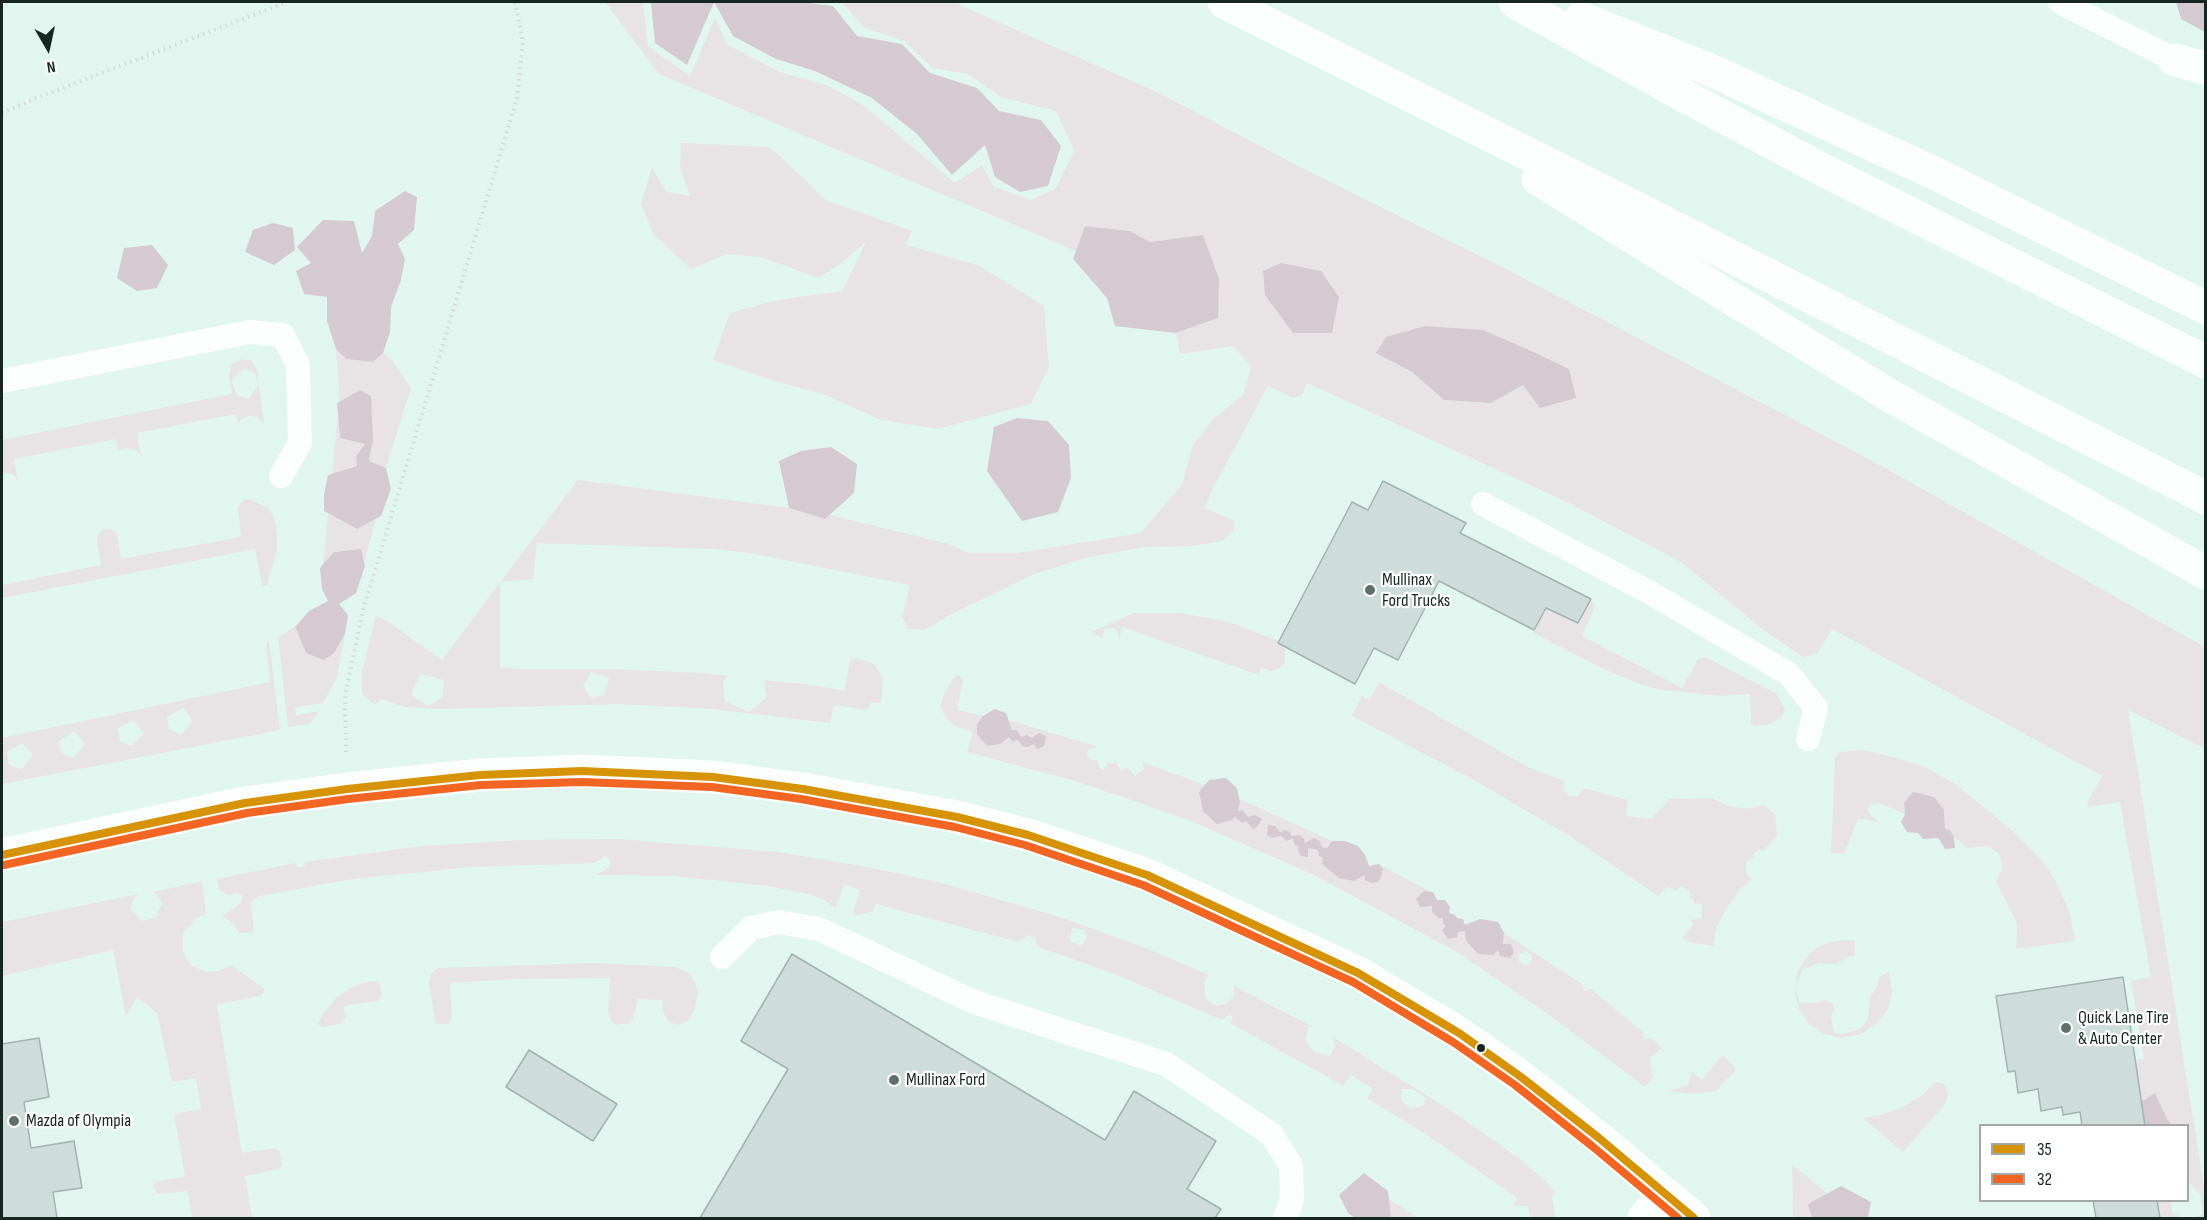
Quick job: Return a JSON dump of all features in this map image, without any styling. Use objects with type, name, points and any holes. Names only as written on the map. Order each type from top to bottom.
[{"type":"main road","points":[[1224,2],[1648,213],[2205,498]]},
{"type":"main road","points":[[1515,2],[1820,168],[2205,362]]},
{"type":"main road","points":[[1540,2],[1715,72],[1925,169],[2205,308]]},
{"type":"main road","points":[[2175,60],[2205,68]]},
{"type":"main road","points":[[1376,78],[1652,251],[1887,394],[2205,573]]},
{"type":"main road","points":[[2,855],[245,803],[347,789],[480,775],[582,771],[713,777],[886,803],[957,818],[1028,835],[1147,875],[1358,973],[1459,1033],[1521,1077],[1599,1138],[1694,1218]]},
{"type":"main road","points":[[1644,1218],[1665,1194]]},
{"type":"lane","points":[[2060,2],[2175,60]]},
{"type":"lane","points":[[2,381],[250,332],[283,334],[298,364],[300,443],[281,476]]},
{"type":"lane","points":[[1483,504],[1647,591],[1789,674],[1816,708],[1808,739]]},
{"type":"lane","points":[[722,957],[751,928],[779,922],[819,929],[974,1002],[1166,1064],[1271,1134],[1291,1165],[1292,1200],[1285,1218]]},
{"type":"path","points":[[2,113],[286,2]]},
{"type":"path","points":[[347,789],[345,696],[363,610],[517,98],[523,42],[515,2]]},
{"type":"shaded area","points":[[605,2],[643,2],[648,46],[690,76],[715,18],[728,45],[780,72],[826,85],[862,104],[955,183],[982,165],[994,187],[1031,200],[1056,188],[1074,151],[1056,111],[1001,97],[968,74],[932,68],[905,41],[863,27],[842,2],[953,2],[1159,93],[1304,169],[1508,270],[1867,458],[2205,647],[2205,749],[2128,710],[2205,1193],[2205,1218],[2194,1218],[2203,1214],[2200,1194],[2189,1182],[2189,1124],[2171,1124],[2141,1102],[2135,1060],[2144,1059],[2131,981],[2151,977],[2120,802],[2089,807],[2087,803],[2102,776],[1832,629],[1817,654],[1803,657],[1762,629],[1681,562],[1567,502],[1307,383],[1302,395],[1293,398],[1268,386],[1211,492],[1205,508],[1235,521],[1233,531],[1223,541],[1192,546],[1144,547],[1085,558],[1032,575],[944,618],[925,630],[908,629],[902,616],[910,585],[750,553],[713,549],[537,543],[533,579],[500,582],[578,480],[789,508],[825,519],[830,515],[949,544],[968,553],[1018,553],[1141,533],[1182,484],[1193,445],[1214,418],[1243,395],[1251,366],[1233,346],[1180,354],[1176,333],[1218,318],[1203,236],[1150,242],[1130,231],[1085,226],[1076,251],[659,74]],"holes":[[[1483,330],[1569,369],[1523,384],[1491,403],[1444,400],[1412,372],[1377,353],[1386,337]]]},
{"type":"shaded area","points":[[651,2],[714,2],[687,65],[655,43]]},
{"type":"shaded area","points":[[714,2],[799,2],[833,6],[857,36],[902,44],[930,73],[977,88],[999,111],[1041,120],[1061,146],[1048,186],[1020,192],[995,177],[985,145],[952,175],[917,134],[872,98],[815,71],[776,59],[733,36]]},
{"type":"shaded area","points":[[2176,2],[2205,2],[2205,32],[2181,19]]},
{"type":"shaded area","points":[[681,143],[770,147],[826,200],[912,231],[906,245],[980,266],[1044,306],[1049,368],[1031,404],[937,429],[881,420],[823,394],[774,381],[713,360],[730,313],[777,300],[842,291],[866,242],[839,265],[818,278],[761,257],[727,254],[691,269],[654,235],[641,204],[652,167],[666,192],[690,196],[680,168]]},
{"type":"shaded area","points":[[405,191],[417,197],[414,230],[398,244],[405,259],[401,280],[391,307],[390,332],[383,353],[373,362],[346,359],[336,349],[327,321],[327,297],[304,294],[296,271],[311,263],[297,247],[323,220],[354,221],[362,253],[372,236],[375,211]]},
{"type":"shaded area","points":[[273,223],[293,228],[295,250],[274,265],[245,252],[253,230]]},
{"type":"shaded area","points":[[1085,226],[1130,231],[1150,242],[1203,235],[1219,279],[1218,318],[1176,333],[1115,326],[1107,298],[1073,259]]},
{"type":"shaded area","points":[[152,245],[168,265],[157,288],[137,291],[117,278],[124,248]]},
{"type":"shaded area","points":[[1281,263],[1321,271],[1339,297],[1332,333],[1293,333],[1265,295],[1263,271]]},
{"type":"shaded area","points":[[1425,326],[1483,330],[1569,369],[1576,398],[1540,408],[1523,385],[1491,403],[1444,400],[1412,372],[1376,353],[1386,337]]},
{"type":"shaded area","points":[[336,349],[346,359],[373,362],[383,353],[391,359],[411,388],[386,468],[369,461],[373,441],[360,390],[340,401]]},
{"type":"shaded area","points":[[242,359],[251,361],[257,369],[264,423],[257,417],[249,416],[241,419],[238,424],[236,414],[137,433],[141,456],[135,450],[126,448],[118,451],[115,439],[14,459],[18,482],[14,475],[7,473],[2,475],[2,440],[232,394],[229,374],[232,364]],"holes":[[[243,369],[255,372],[258,385],[249,399],[237,395],[231,380]]]},
{"type":"shaded area","points":[[360,390],[371,396],[373,441],[369,461],[386,468],[391,489],[381,516],[357,529],[324,511],[324,495],[328,475],[357,466],[356,456],[365,444],[340,438],[337,403]]},
{"type":"shaded area","points":[[338,414],[340,438],[365,444],[357,466],[332,474]]},
{"type":"shaded area","points":[[1017,418],[1048,421],[1069,445],[1071,478],[1058,512],[1022,521],[987,471],[994,427]]},
{"type":"shaded area","points":[[831,447],[857,464],[854,493],[825,519],[789,508],[779,461],[801,451]]},
{"type":"shaded area","points":[[249,499],[268,508],[274,517],[277,551],[265,586],[262,585],[255,549],[2,598],[2,585],[101,565],[97,542],[98,535],[103,529],[111,529],[117,534],[121,559],[241,537],[238,507],[243,500]]},
{"type":"shaded area","points":[[328,514],[357,529],[376,519],[364,562],[361,550],[323,565]]},
{"type":"shaded area","points":[[361,549],[365,566],[356,593],[339,604],[348,615],[345,634],[334,653],[324,660],[306,653],[295,627],[309,611],[328,601],[322,589],[320,568],[334,552]]},
{"type":"shaded area","points":[[500,582],[500,667],[609,669],[728,676],[723,681],[725,701],[749,712],[767,697],[764,680],[845,691],[850,660],[856,658],[874,664],[883,678],[881,703],[870,702],[868,710],[834,705],[830,723],[712,709],[620,704],[440,709],[405,707],[381,699],[375,705],[362,694],[362,672],[376,615],[442,660]],"holes":[[[591,672],[609,678],[604,695],[591,698],[583,686]],[[420,674],[444,680],[443,697],[428,706],[411,695]]]},
{"type":"shaded area","points":[[1591,599],[1595,606],[1582,636],[1682,688],[1698,659],[1705,657],[1777,694],[1785,710],[1781,718],[1768,725],[1755,726],[1751,724],[1750,694],[1721,696],[1661,690],[1604,669],[1533,633],[1546,608],[1578,622]]},
{"type":"shaded area","points":[[1134,613],[1181,613],[1232,623],[1279,641],[1278,643],[1285,648],[1285,662],[1280,668],[1270,671],[1261,668],[1259,675],[1122,627],[1119,641],[1118,633],[1114,628],[1105,628],[1102,638],[1091,632]]},
{"type":"shaded area","points":[[295,627],[306,653],[334,653],[345,634],[337,677],[323,703],[295,707],[296,715],[319,711],[310,724],[288,727],[278,637]]},
{"type":"shaded area","points":[[269,641],[280,730],[2,784],[2,738],[270,682],[266,643]],"holes":[[[183,708],[193,721],[181,735],[169,729],[167,717]],[[133,720],[144,733],[132,746],[120,741],[118,728]],[[74,731],[85,744],[73,758],[61,753],[59,741]],[[22,743],[33,755],[21,770],[9,764],[7,752]]]},
{"type":"shaded area","points":[[959,675],[963,679],[957,710],[983,716],[977,724],[1018,739],[1032,738],[1021,737],[1012,730],[1009,720],[1098,747],[1088,750],[1087,756],[1091,760],[1097,760],[1098,766],[1103,770],[1107,766],[1106,762],[1114,764],[1116,761],[1120,770],[1128,768],[1135,776],[1144,769],[1142,762],[1205,785],[1199,792],[1235,817],[1258,826],[1261,819],[1248,817],[1238,812],[1240,799],[1332,841],[1327,848],[1305,844],[1291,836],[1290,832],[1272,838],[1281,836],[1292,838],[1300,846],[1318,850],[1365,875],[1383,869],[1379,864],[1431,892],[1424,891],[1443,918],[1458,931],[1465,930],[1503,944],[1504,933],[1582,984],[1584,991],[1591,989],[1643,1032],[1644,1039],[1651,1038],[1662,1048],[1650,1058],[1653,1078],[1645,1087],[1552,1017],[1457,952],[1314,875],[1193,822],[1137,802],[1075,781],[967,752],[973,732],[954,726],[940,707],[945,691],[955,676]],"holes":[[[1527,951],[1532,957],[1531,963],[1523,965],[1519,961],[1519,954]]]},
{"type":"shaded area","points":[[1379,682],[1528,767],[1565,781],[1563,789],[1569,796],[1578,796],[1583,788],[1628,800],[1626,816],[1651,819],[1670,799],[1712,798],[1729,806],[1747,809],[1765,805],[1775,815],[1777,836],[1770,845],[1762,851],[1760,849],[1753,854],[1753,858],[1746,861],[1746,873],[1752,879],[1728,906],[1716,928],[1713,946],[1690,942],[1682,938],[1694,924],[1690,920],[1702,918],[1702,904],[1694,903],[1694,900],[1689,897],[1690,891],[1681,886],[1676,891],[1668,886],[1658,896],[1571,837],[1474,780],[1352,716],[1362,696],[1370,700]]},
{"type":"shaded area","points":[[995,709],[1006,713],[1012,730],[1017,730],[1021,737],[1027,735],[1032,738],[1039,733],[1046,736],[1044,746],[1038,749],[1033,744],[1028,747],[1022,746],[1018,740],[1013,742],[1009,737],[1000,744],[987,746],[977,734],[977,724],[983,716]]},
{"type":"shaded area","points":[[1863,750],[1927,768],[1954,783],[2015,833],[2044,863],[2055,880],[2070,913],[2075,941],[2016,949],[2017,924],[1996,882],[2003,868],[1999,853],[1987,846],[1968,848],[1954,837],[1950,830],[1945,829],[1944,810],[1904,803],[1905,814],[1879,803],[1870,805],[1867,809],[1870,815],[1880,822],[1858,819],[1844,854],[1831,853],[1835,757],[1841,752]]},
{"type":"shaded area","points":[[1226,778],[1237,788],[1240,802],[1238,811],[1242,810],[1248,817],[1255,815],[1262,819],[1253,829],[1246,821],[1242,823],[1235,817],[1217,824],[1203,811],[1199,792],[1209,780]]},
{"type":"shaded area","points":[[1913,792],[1934,797],[1944,810],[1945,829],[1950,830],[1954,837],[1955,848],[1945,849],[1938,838],[1923,839],[1918,833],[1907,832],[1901,822],[1905,814],[1904,803]]},
{"type":"shaded area","points":[[1268,825],[1275,826],[1280,832],[1285,830],[1290,832],[1291,836],[1299,835],[1305,843],[1314,838],[1320,841],[1322,847],[1327,848],[1332,841],[1345,841],[1358,846],[1369,866],[1379,864],[1383,869],[1381,877],[1378,882],[1371,883],[1365,880],[1364,875],[1354,881],[1339,878],[1322,864],[1323,858],[1319,856],[1318,850],[1308,848],[1308,857],[1301,856],[1298,851],[1299,846],[1295,845],[1292,838],[1287,841],[1281,836],[1272,838],[1267,835]]},
{"type":"shaded area","points":[[619,839],[778,852],[872,868],[942,883],[1057,916],[1146,948],[1209,975],[1204,982],[1206,999],[1216,1006],[1227,1003],[1234,995],[1234,986],[1313,1027],[1308,1027],[1305,1040],[1314,1052],[1330,1056],[1335,1046],[1333,1037],[1455,1113],[1517,1157],[1549,1184],[1555,1194],[1552,1196],[1555,1218],[1530,1218],[1528,1206],[1513,1206],[1517,1198],[1430,1137],[1367,1098],[1373,1089],[1351,1075],[1344,1086],[1230,1023],[1233,1018],[1230,1014],[1222,1020],[1112,973],[1038,947],[1035,938],[1029,935],[1018,942],[876,904],[873,911],[855,916],[853,912],[860,890],[844,884],[836,909],[823,899],[809,894],[768,886],[672,876],[596,875],[610,866],[610,860],[606,856],[594,863],[472,867],[353,879],[259,896],[251,902],[254,932],[239,933],[232,922],[222,916],[241,903],[242,896],[238,893],[228,895],[219,890],[217,879],[296,863],[297,868],[305,866],[304,862],[422,846],[519,840]],"holes":[[[1072,928],[1084,930],[1087,937],[1081,946],[1070,941]],[[1402,1089],[1413,1089],[1426,1098],[1423,1106],[1410,1108],[1401,1100]]]},
{"type":"shaded area","points":[[202,881],[206,914],[195,919],[183,934],[183,951],[187,959],[192,966],[206,972],[219,971],[231,965],[265,989],[261,996],[217,1004],[242,1153],[275,1148],[280,1151],[282,1166],[278,1169],[245,1176],[252,1218],[192,1218],[188,1191],[158,1194],[153,1187],[156,1181],[185,1177],[174,1114],[201,1109],[196,1078],[172,1082],[157,1013],[137,997],[126,1017],[113,950],[2,976],[2,922],[138,894],[133,900],[131,910],[142,921],[156,918],[162,903],[154,892]]},
{"type":"shaded area","points":[[1424,891],[1433,892],[1437,900],[1445,900],[1450,907],[1449,913],[1463,919],[1465,925],[1480,919],[1498,922],[1504,933],[1503,944],[1511,944],[1514,952],[1510,958],[1500,956],[1498,950],[1493,955],[1478,954],[1466,941],[1465,931],[1458,932],[1457,937],[1448,939],[1442,930],[1446,926],[1443,918],[1439,918],[1432,912],[1432,906],[1420,907],[1416,899]]},
{"type":"shaded area","points":[[1855,941],[1855,954],[1835,964],[1820,963],[1802,970],[1796,988],[1799,1002],[1818,1003],[1823,999],[1832,1003],[1835,1010],[1831,1016],[1834,1033],[1843,1034],[1860,1029],[1868,1020],[1870,997],[1877,987],[1879,977],[1889,972],[1892,992],[1888,1009],[1877,1024],[1861,1034],[1840,1038],[1824,1034],[1810,1025],[1799,1009],[1795,992],[1798,971],[1808,955],[1816,948],[1830,942]]},
{"type":"shaded area","points":[[594,963],[675,967],[687,972],[695,982],[698,994],[695,1008],[688,1021],[678,1025],[668,1021],[663,1012],[662,1000],[638,999],[633,1020],[627,1024],[616,1025],[611,1021],[608,1010],[610,978],[515,979],[450,983],[452,1019],[448,1024],[435,1022],[429,982],[431,973],[438,968]]},
{"type":"shaded area","points":[[371,981],[379,982],[382,996],[377,1001],[344,1006],[346,1017],[340,1024],[322,1027],[318,1024],[336,998],[354,986]]},
{"type":"shaded area","points":[[1723,1055],[1735,1067],[1735,1071],[1716,1091],[1690,1094],[1669,1091],[1688,1085],[1692,1071],[1701,1080]]},
{"type":"shaded area","points":[[1936,1082],[1943,1083],[1947,1090],[1948,1096],[1945,1104],[1903,1152],[1863,1118],[1903,1107],[1921,1096]]},
{"type":"shaded area","points":[[2155,1093],[2171,1124],[2145,1124],[2141,1102]]},
{"type":"shaded area","points":[[1792,1164],[1828,1194],[1809,1204],[1812,1218],[1793,1216]]},
{"type":"shaded area","points":[[1364,1173],[1388,1191],[1391,1218],[1355,1218],[1348,1213],[1339,1195]]},
{"type":"shaded area","points":[[1841,1186],[1871,1202],[1868,1218],[1812,1218],[1808,1204]]},
{"type":"shaded area","points":[[1389,1199],[1415,1216],[1416,1218],[1391,1218]]},
{"type":"shaded area","points":[[2157,1202],[2171,1202],[2172,1212],[2182,1218],[2160,1218]]},
{"type":"building","name":"Mullinax Ford Trucks","points":[[1383,481],[1466,523],[1460,533],[1591,599],[1578,623],[1546,608],[1534,630],[1439,581],[1398,660],[1374,648],[1355,684],[1278,643],[1352,502],[1368,510]]},
{"type":"building","name":"Mullinax Ford","points":[[792,954],[1105,1140],[1134,1091],[1216,1141],[1187,1189],[1221,1209],[1215,1218],[700,1218],[788,1069],[741,1041]]},
{"type":"building","name":"Quick Lane Tire & Auto Center","points":[[2123,977],[2145,1124],[2082,1124],[2080,1112],[2063,1115],[2062,1107],[2041,1111],[2038,1089],[2018,1093],[2015,1071],[2008,1072],[1996,996]]},
{"type":"building","name":"Mazda of Olympia","points":[[39,1038],[49,1097],[24,1102],[31,1148],[74,1141],[82,1188],[53,1192],[57,1218],[2,1218],[2,1044]]},
{"type":"building","points":[[529,1050],[617,1104],[593,1141],[506,1087]]},
{"type":"building","points":[[2093,1202],[2157,1202],[2160,1218],[2096,1218]]},
{"type":"transit line","name":"35","points":[[2,855],[245,803],[347,789],[480,775],[582,771],[713,777],[803,789],[957,817],[1028,835],[1147,875],[1358,973],[1459,1033],[1521,1077],[1599,1138],[1694,1218]]},
{"type":"transit line","name":"32","points":[[4,865],[247,813],[348,799],[481,785],[582,782],[712,787],[801,799],[955,827],[1025,845],[1143,885],[1353,982],[1453,1042],[1515,1085],[1678,1218]]},
{"type":"place","name":"Mullinax Ford Trucks","points":[[1370,590]]},
{"type":"place","name":"Quick Lane Tire & Auto Center","points":[[2066,1028]]},
{"type":"place","name":"Mullinax Ford","points":[[894,1080]]},
{"type":"place","name":"Mazda of Olympia","points":[[14,1121]]}]
